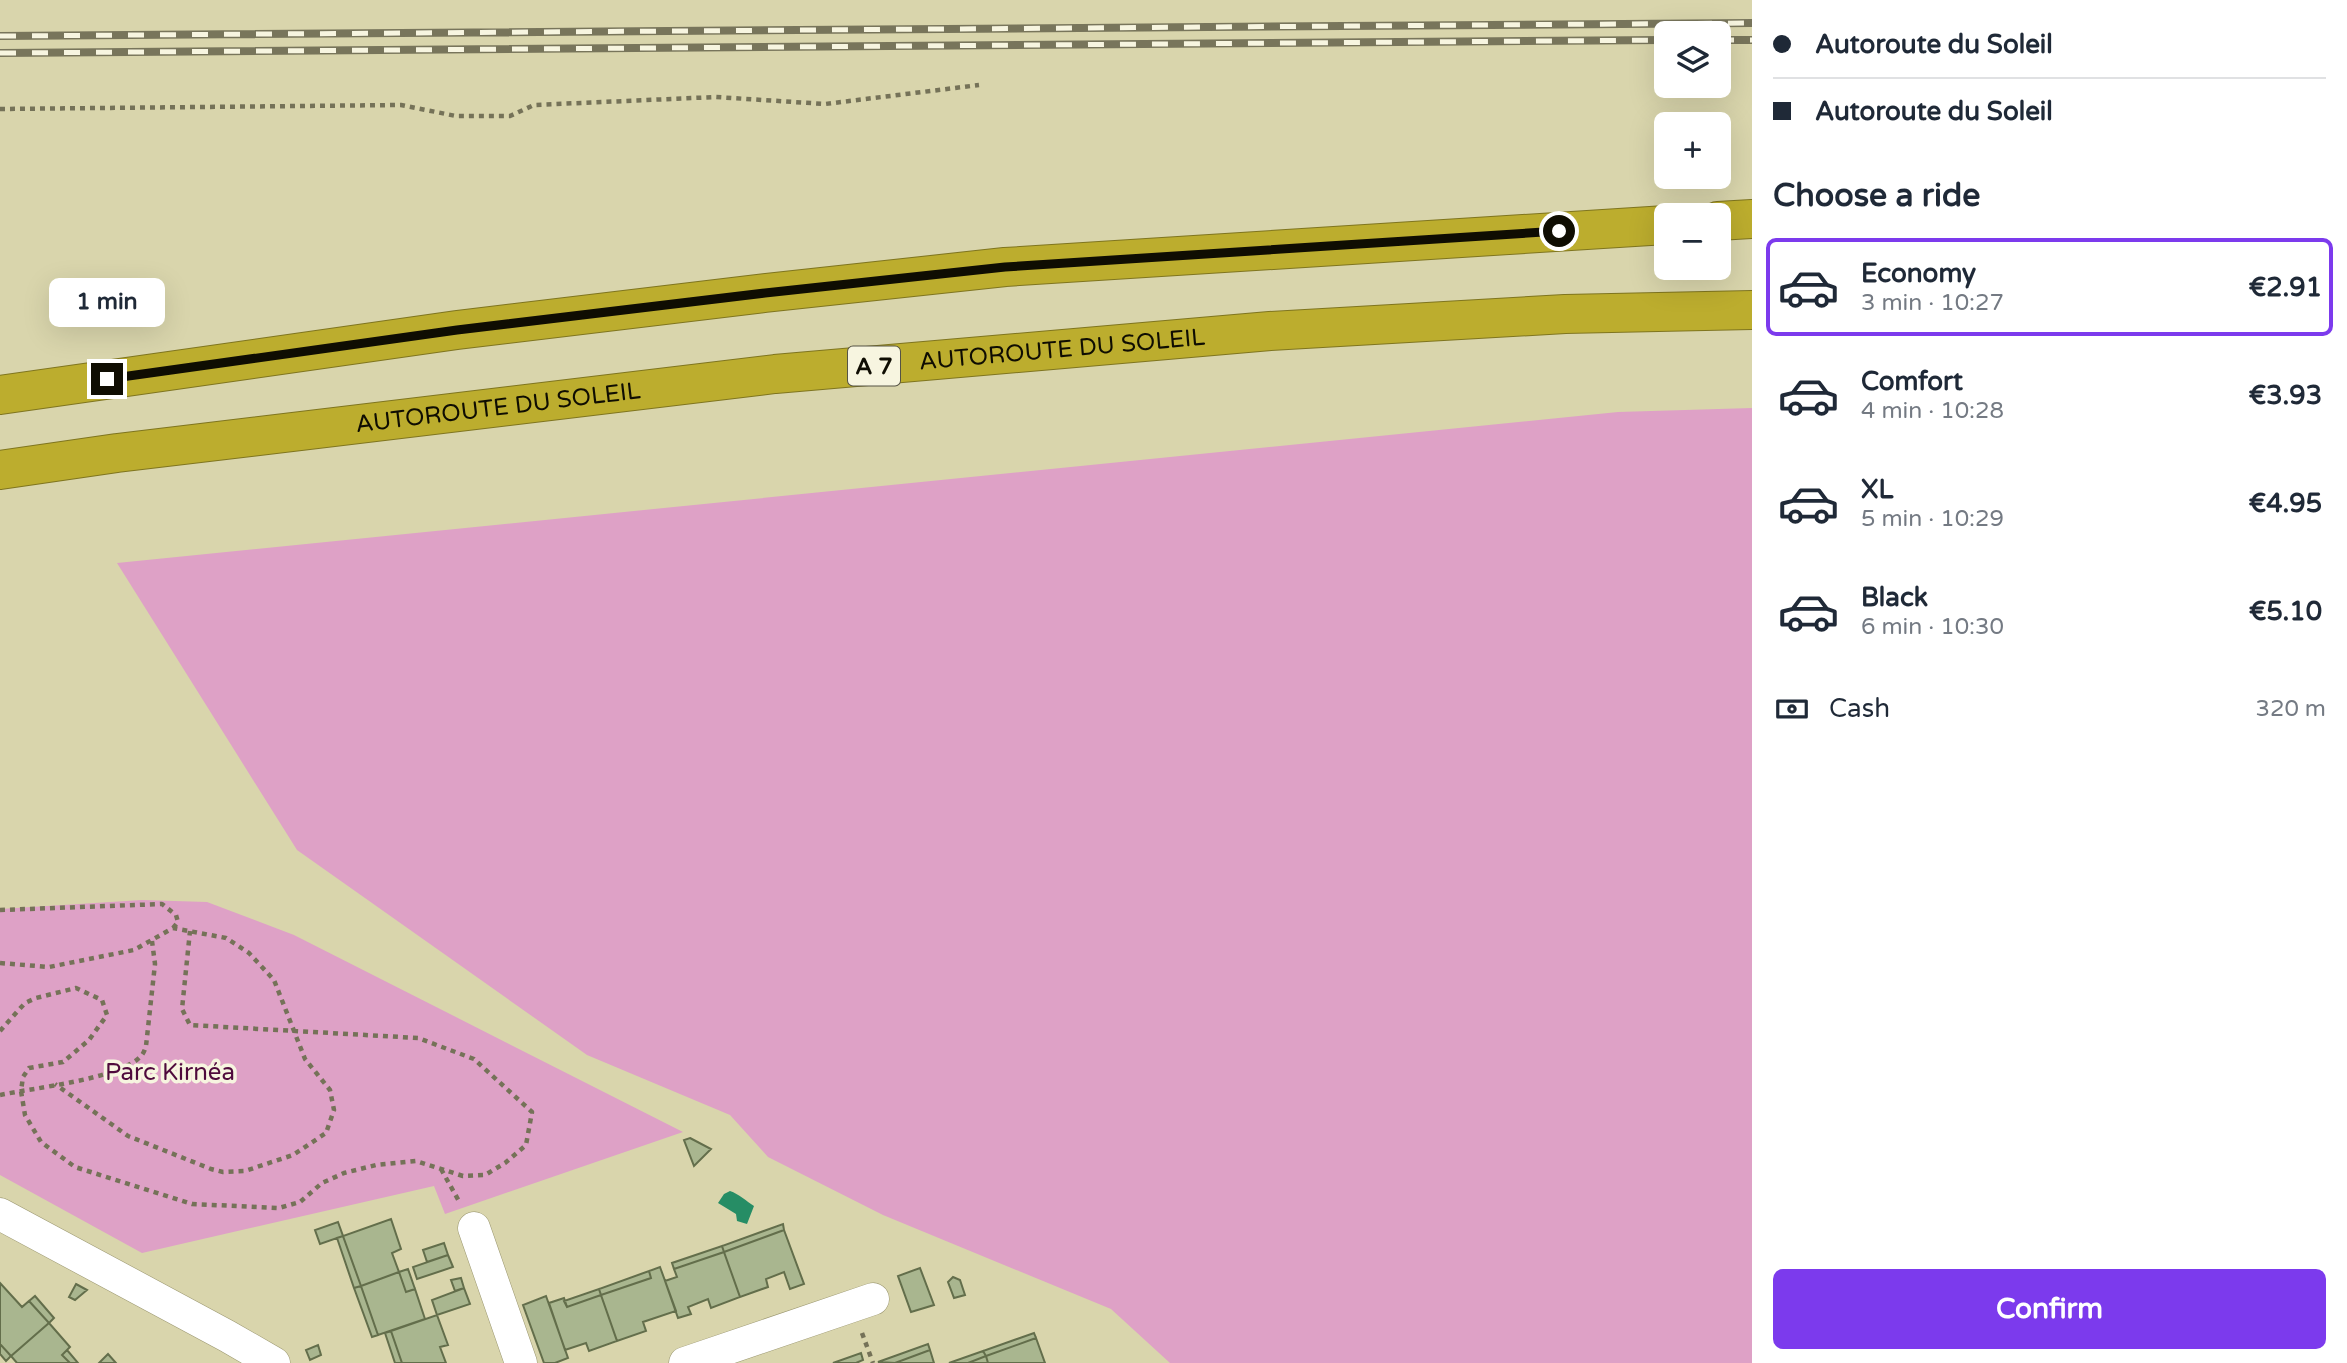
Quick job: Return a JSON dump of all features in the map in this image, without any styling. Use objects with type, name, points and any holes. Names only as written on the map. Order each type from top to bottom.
[{"type":"highway","points":[[1731,220],[1752,219]]},
{"type":"highway","points":[[0,394],[457,330],[1005,267],[1654,226]]},
{"type":"highway","name":"AUTOROUTE DU SOLEIL","points":[[0,470],[131,451],[775,374],[1270,331],[1566,314],[1752,310]]},
{"type":"street","points":[[0,1214],[274,1363]]},
{"type":"street","points":[[474,1228],[522,1363]]},
{"type":"street","points":[[685,1363],[873,1300]]},
{"type":"path","points":[[0,109],[401,105],[456,117],[510,116],[534,105],[716,97],[825,104],[979,85]]},
{"type":"path","points":[[0,910],[162,904],[176,915],[178,922],[173,928],[134,950],[49,967],[0,963]]},
{"type":"path","points":[[55,1084],[128,1136],[211,1170],[245,1171],[293,1155],[326,1133],[334,1110],[330,1090],[305,1059],[274,980],[249,953],[226,938],[173,928]]},
{"type":"path","points":[[0,1031],[26,1003],[36,998],[76,988],[102,1000],[107,1016],[89,1040],[63,1062],[29,1069],[23,1077],[21,1091],[25,1115],[41,1142],[75,1167],[192,1203],[279,1208],[300,1202],[322,1183],[344,1174],[376,1166],[416,1161],[463,1176],[485,1175],[505,1163],[526,1145],[532,1112],[474,1059],[418,1038],[190,1025],[182,1009],[190,931]]},
{"type":"path","points":[[0,1095],[102,1075],[123,1068],[141,1056],[146,1046],[155,964],[152,940]]},
{"type":"path","points":[[441,1169],[474,1228]]},
{"type":"green space","points":[[1752,408],[1752,1363],[1170,1363],[1111,1309],[883,1215],[768,1157],[730,1115],[587,1055],[297,850],[117,563],[1618,412]]},
{"type":"green space","name":"Parc Kirnéa","points":[[142,900],[207,902],[294,935],[683,1132],[445,1214],[434,1186],[142,1253],[0,1175],[0,909]]},
{"type":"shaded area","points":[[730,1191],[754,1206],[747,1224],[737,1221],[736,1214],[718,1203],[724,1194]]},
{"type":"building","points":[[690,1138],[711,1149],[694,1166],[684,1140]]},
{"type":"building","points":[[391,1219],[401,1249],[392,1253],[399,1272],[361,1286],[343,1236]]},
{"type":"building","points":[[338,1222],[343,1236],[320,1244],[315,1230]]},
{"type":"building","points":[[783,1224],[784,1230],[724,1252],[722,1246]]},
{"type":"building","points":[[784,1230],[804,1284],[790,1289],[784,1272],[766,1279],[768,1287],[740,1297],[724,1252]]},
{"type":"building","points":[[343,1236],[361,1286],[354,1288],[337,1238]]},
{"type":"building","points":[[444,1243],[448,1255],[427,1262],[423,1250]]},
{"type":"building","points":[[722,1246],[724,1252],[674,1269],[672,1263]]},
{"type":"building","points":[[724,1252],[740,1297],[711,1308],[708,1299],[688,1307],[691,1314],[678,1318],[665,1281],[677,1277],[674,1269]]},
{"type":"building","points":[[448,1255],[453,1267],[417,1279],[413,1267]]},
{"type":"building","points":[[660,1267],[676,1311],[643,1322],[646,1331],[617,1341],[601,1295],[651,1278],[649,1271]]},
{"type":"building","points":[[920,1268],[934,1305],[911,1312],[898,1276]]},
{"type":"building","points":[[408,1269],[415,1289],[406,1292],[399,1272]]},
{"type":"building","points":[[649,1271],[651,1278],[601,1295],[599,1289]]},
{"type":"building","points":[[399,1272],[406,1292],[415,1289],[425,1319],[378,1335],[361,1286]]},
{"type":"building","points":[[953,1277],[960,1280],[965,1295],[954,1298],[948,1282]]},
{"type":"building","points":[[461,1278],[464,1288],[455,1291],[451,1280]]},
{"type":"building","points":[[0,1283],[22,1307],[29,1301],[49,1323],[11,1356],[0,1344]]},
{"type":"building","points":[[76,1284],[87,1290],[75,1300],[69,1297]]},
{"type":"building","points":[[361,1286],[378,1335],[372,1337],[354,1288]]},
{"type":"building","points":[[464,1288],[470,1304],[437,1315],[432,1300]]},
{"type":"building","points":[[599,1289],[601,1295],[567,1307],[564,1301]]},
{"type":"building","points":[[601,1295],[617,1341],[589,1351],[586,1343],[565,1350],[549,1303],[564,1298],[567,1307]]},
{"type":"building","points":[[35,1296],[54,1318],[49,1323],[29,1301]]},
{"type":"building","points":[[546,1296],[568,1358],[555,1363],[544,1363],[523,1305]]},
{"type":"building","points":[[437,1315],[448,1345],[440,1347],[446,1363],[402,1363],[391,1331]]},
{"type":"building","points":[[49,1323],[70,1347],[62,1355],[70,1363],[17,1363],[11,1356]]},
{"type":"building","points":[[391,1331],[402,1363],[395,1363],[385,1333]]},
{"type":"building","points":[[1034,1333],[1036,1338],[986,1356],[983,1351]]},
{"type":"building","points":[[1036,1338],[1045,1363],[988,1363],[986,1356]]},
{"type":"building","points":[[0,1344],[11,1356],[6,1361],[0,1354]]},
{"type":"building","points":[[928,1344],[930,1350],[895,1363],[878,1362]]},
{"type":"building","points":[[318,1345],[321,1355],[310,1360],[306,1350]]},
{"type":"building","points":[[67,1350],[78,1363],[70,1363],[62,1355]]},
{"type":"building","points":[[930,1350],[934,1363],[895,1363]]},
{"type":"building","points":[[983,1351],[986,1356],[968,1363],[949,1363]]},
{"type":"building","points":[[861,1353],[863,1360],[856,1363],[833,1363]]},
{"type":"building","points":[[108,1354],[116,1363],[99,1363]]},
{"type":"building","points":[[986,1356],[988,1363],[968,1363]]},
{"type":"railway","points":[[0,36],[1752,23]]},
{"type":"railway","points":[[0,53],[1654,40]]},
{"type":"railway","points":[[1731,40],[1752,40]]},
{"type":"route","points":[[107,379],[457,330],[1005,267],[1559,231]]}]
